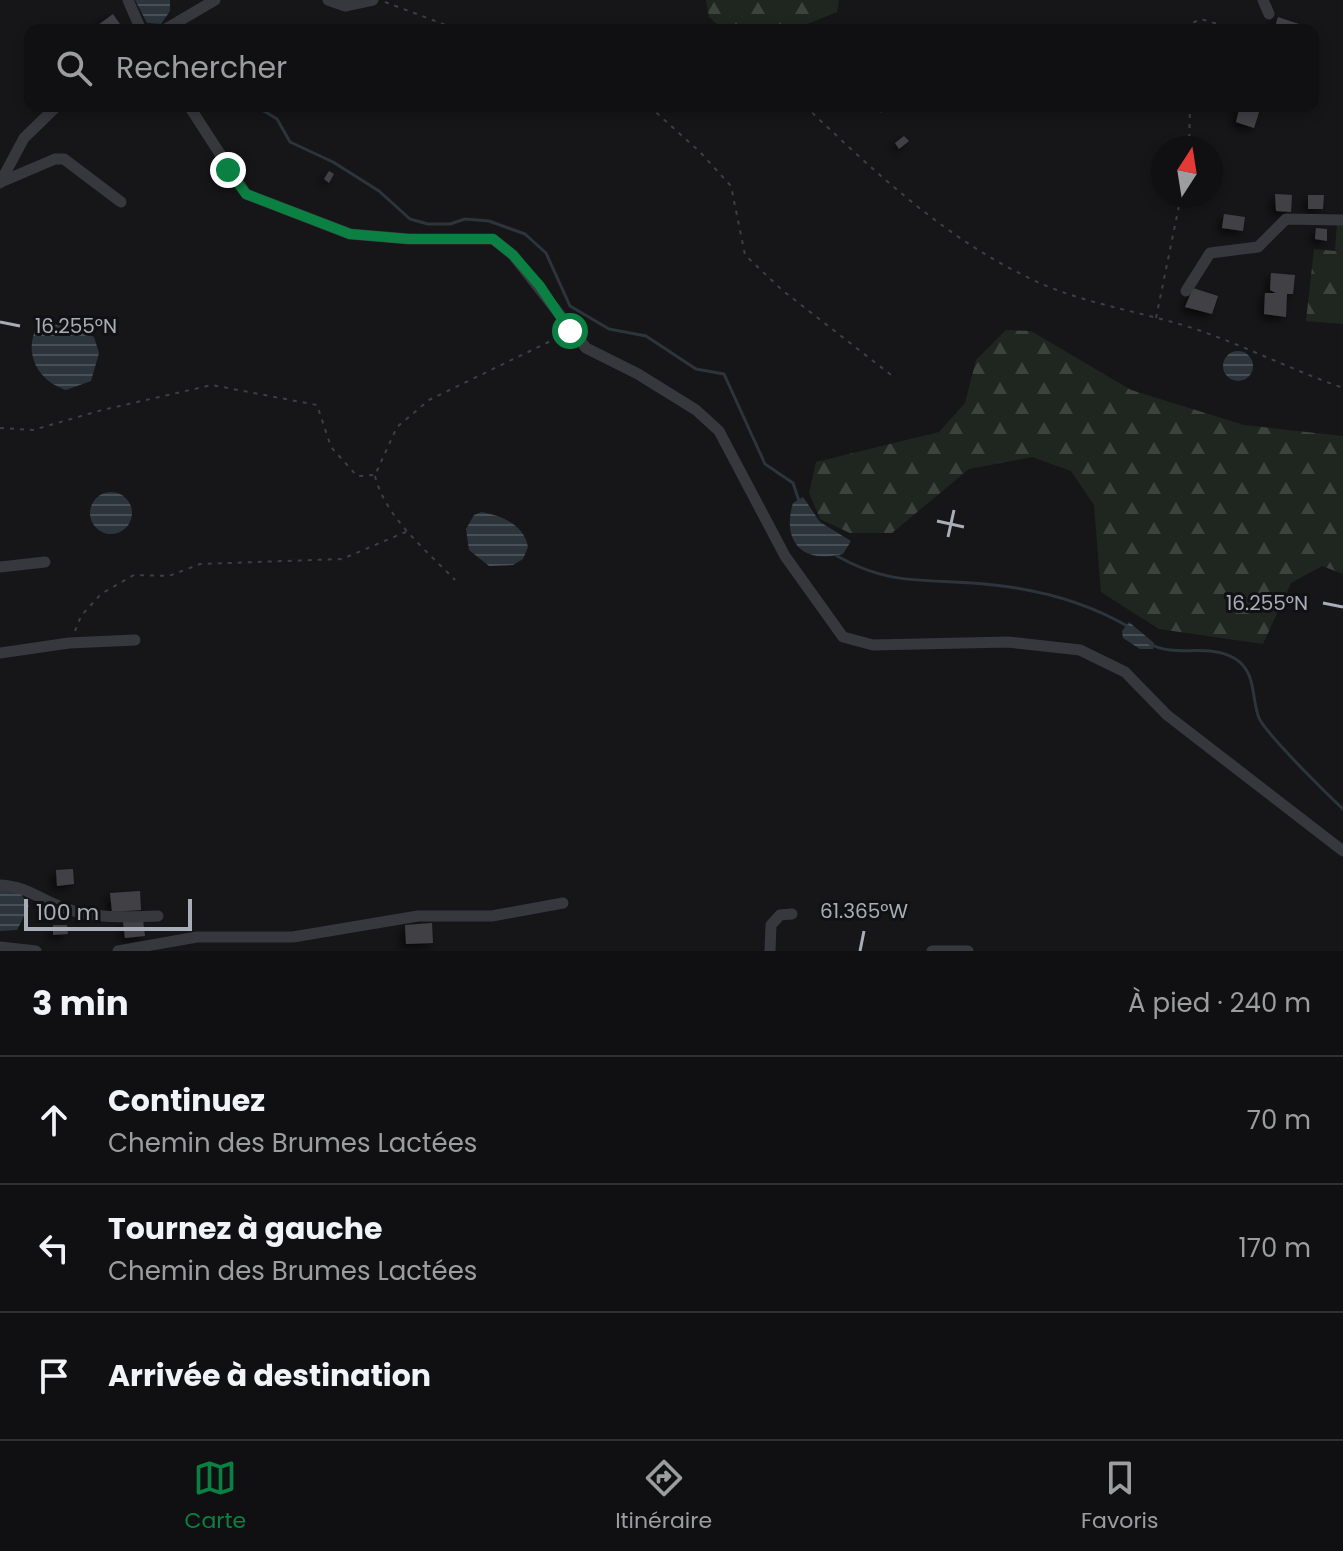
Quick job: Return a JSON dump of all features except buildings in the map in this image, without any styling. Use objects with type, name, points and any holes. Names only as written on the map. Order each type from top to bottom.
[{"type":"street","points":[[128,0],[138,24]]},
{"type":"street","points":[[174,24],[215,0]]},
{"type":"street","points":[[328,0],[345,6],[376,0]]},
{"type":"street","points":[[1263,0],[1269,14]]},
{"type":"street","points":[[0,182],[24,138],[51,112]]},
{"type":"street","points":[[193,112],[246,194],[350,234],[409,239],[493,239],[513,255],[586,348],[661,388],[696,410],[719,431],[785,556],[843,637],[873,645],[1008,642],[1080,650],[1125,672],[1167,715],[1343,851]]},
{"type":"street","points":[[0,182],[55,159],[64,159],[121,202]]},
{"type":"street","points":[[1186,291],[1210,253],[1258,247],[1286,219],[1343,220]]},
{"type":"street","points":[[0,567],[45,562]]},
{"type":"street","points":[[0,653],[69,643],[135,640]]},
{"type":"street","points":[[0,885],[28,889],[57,906],[86,915],[158,916]]},
{"type":"street","points":[[118,951],[197,937],[293,937],[418,916],[492,916],[563,903]]},
{"type":"street","points":[[770,951],[771,925],[780,915],[792,914]]},
{"type":"street","points":[[0,947],[36,951]]},
{"type":"street","points":[[932,951],[968,951]]},
{"type":"path","points":[[376,0],[442,24]]},
{"type":"path","points":[[1190,24],[1201,19],[1217,24]]},
{"type":"path","points":[[656,112],[700,152],[731,186],[745,255],[782,290],[895,378]]},
{"type":"path","points":[[812,112],[903,196],[971,246],[1028,278],[1119,311],[1201,331],[1343,388]]},
{"type":"path","points":[[882,112],[886,114]]},
{"type":"path","points":[[1189,136],[1190,112]]},
{"type":"path","points":[[1156,319],[1179,208]]},
{"type":"path","points":[[455,580],[408,531],[379,491],[375,475],[397,427],[429,400],[570,331]]},
{"type":"path","points":[[0,428],[33,430],[102,410],[212,385],[317,405],[331,447],[357,476],[375,475]]},
{"type":"path","points":[[69,643],[81,616],[101,594],[134,575],[169,576],[200,564],[342,559],[408,531]]},
{"type":"green space","points":[[706,0],[839,0],[837,12],[808,24],[717,24],[709,17]]},
{"type":"green space","points":[[1337,224],[1343,224],[1343,324],[1306,321],[1314,249],[1335,251]]},
{"type":"green space","points":[[1006,330],[1031,331],[1131,390],[1244,425],[1343,436],[1343,574],[1322,566],[1291,583],[1263,644],[1159,629],[1101,592],[1094,505],[1071,471],[1032,457],[969,469],[892,533],[850,533],[820,519],[809,493],[816,462],[939,432],[965,403],[976,360]]},
{"type":"shaded area","points":[[135,0],[170,0],[170,11],[161,24],[147,23]]},
{"type":"shaded area","points":[[37,326],[72,326],[94,337],[99,353],[91,381],[66,390],[41,373],[32,347]]},
{"type":"shaded area","points":[[1238,351],[1248,356],[1253,366],[1248,376],[1238,381],[1228,376],[1223,366],[1228,356]]},
{"type":"shaded area","points":[[111,492],[126,498],[132,513],[126,528],[111,534],[96,528],[90,513],[96,498]]},
{"type":"shaded area","points":[[803,497],[820,522],[851,541],[843,554],[817,556],[807,553],[793,539],[790,517],[793,503]]},
{"type":"shaded area","points":[[482,512],[505,519],[517,527],[528,547],[523,559],[513,565],[489,566],[469,550],[466,529],[474,515]]},
{"type":"shaded area","points":[[1129,622],[1154,643],[1153,649],[1140,649],[1123,638],[1122,631]]},
{"type":"shaded area","points":[[8,889],[21,894],[29,906],[17,930],[0,931],[0,890]]},
{"type":"waterway","points":[[266,112],[277,119],[290,142],[333,162],[379,191],[410,219],[428,224],[450,224],[465,219],[489,221],[525,234],[546,253],[570,306],[609,329],[646,336],[696,369],[724,374],[765,464],[793,483],[799,501]]},
{"type":"waterway","points":[[837,556],[896,578],[994,585],[1046,594],[1080,604],[1129,627]]},
{"type":"waterway","points":[[1150,644],[1171,650],[1214,651],[1241,663],[1250,677],[1259,718],[1264,726],[1343,809]]},
{"type":"route","points":[[228,170],[246,194],[350,234],[409,239],[493,239],[513,255],[540,286],[570,331]]}]
